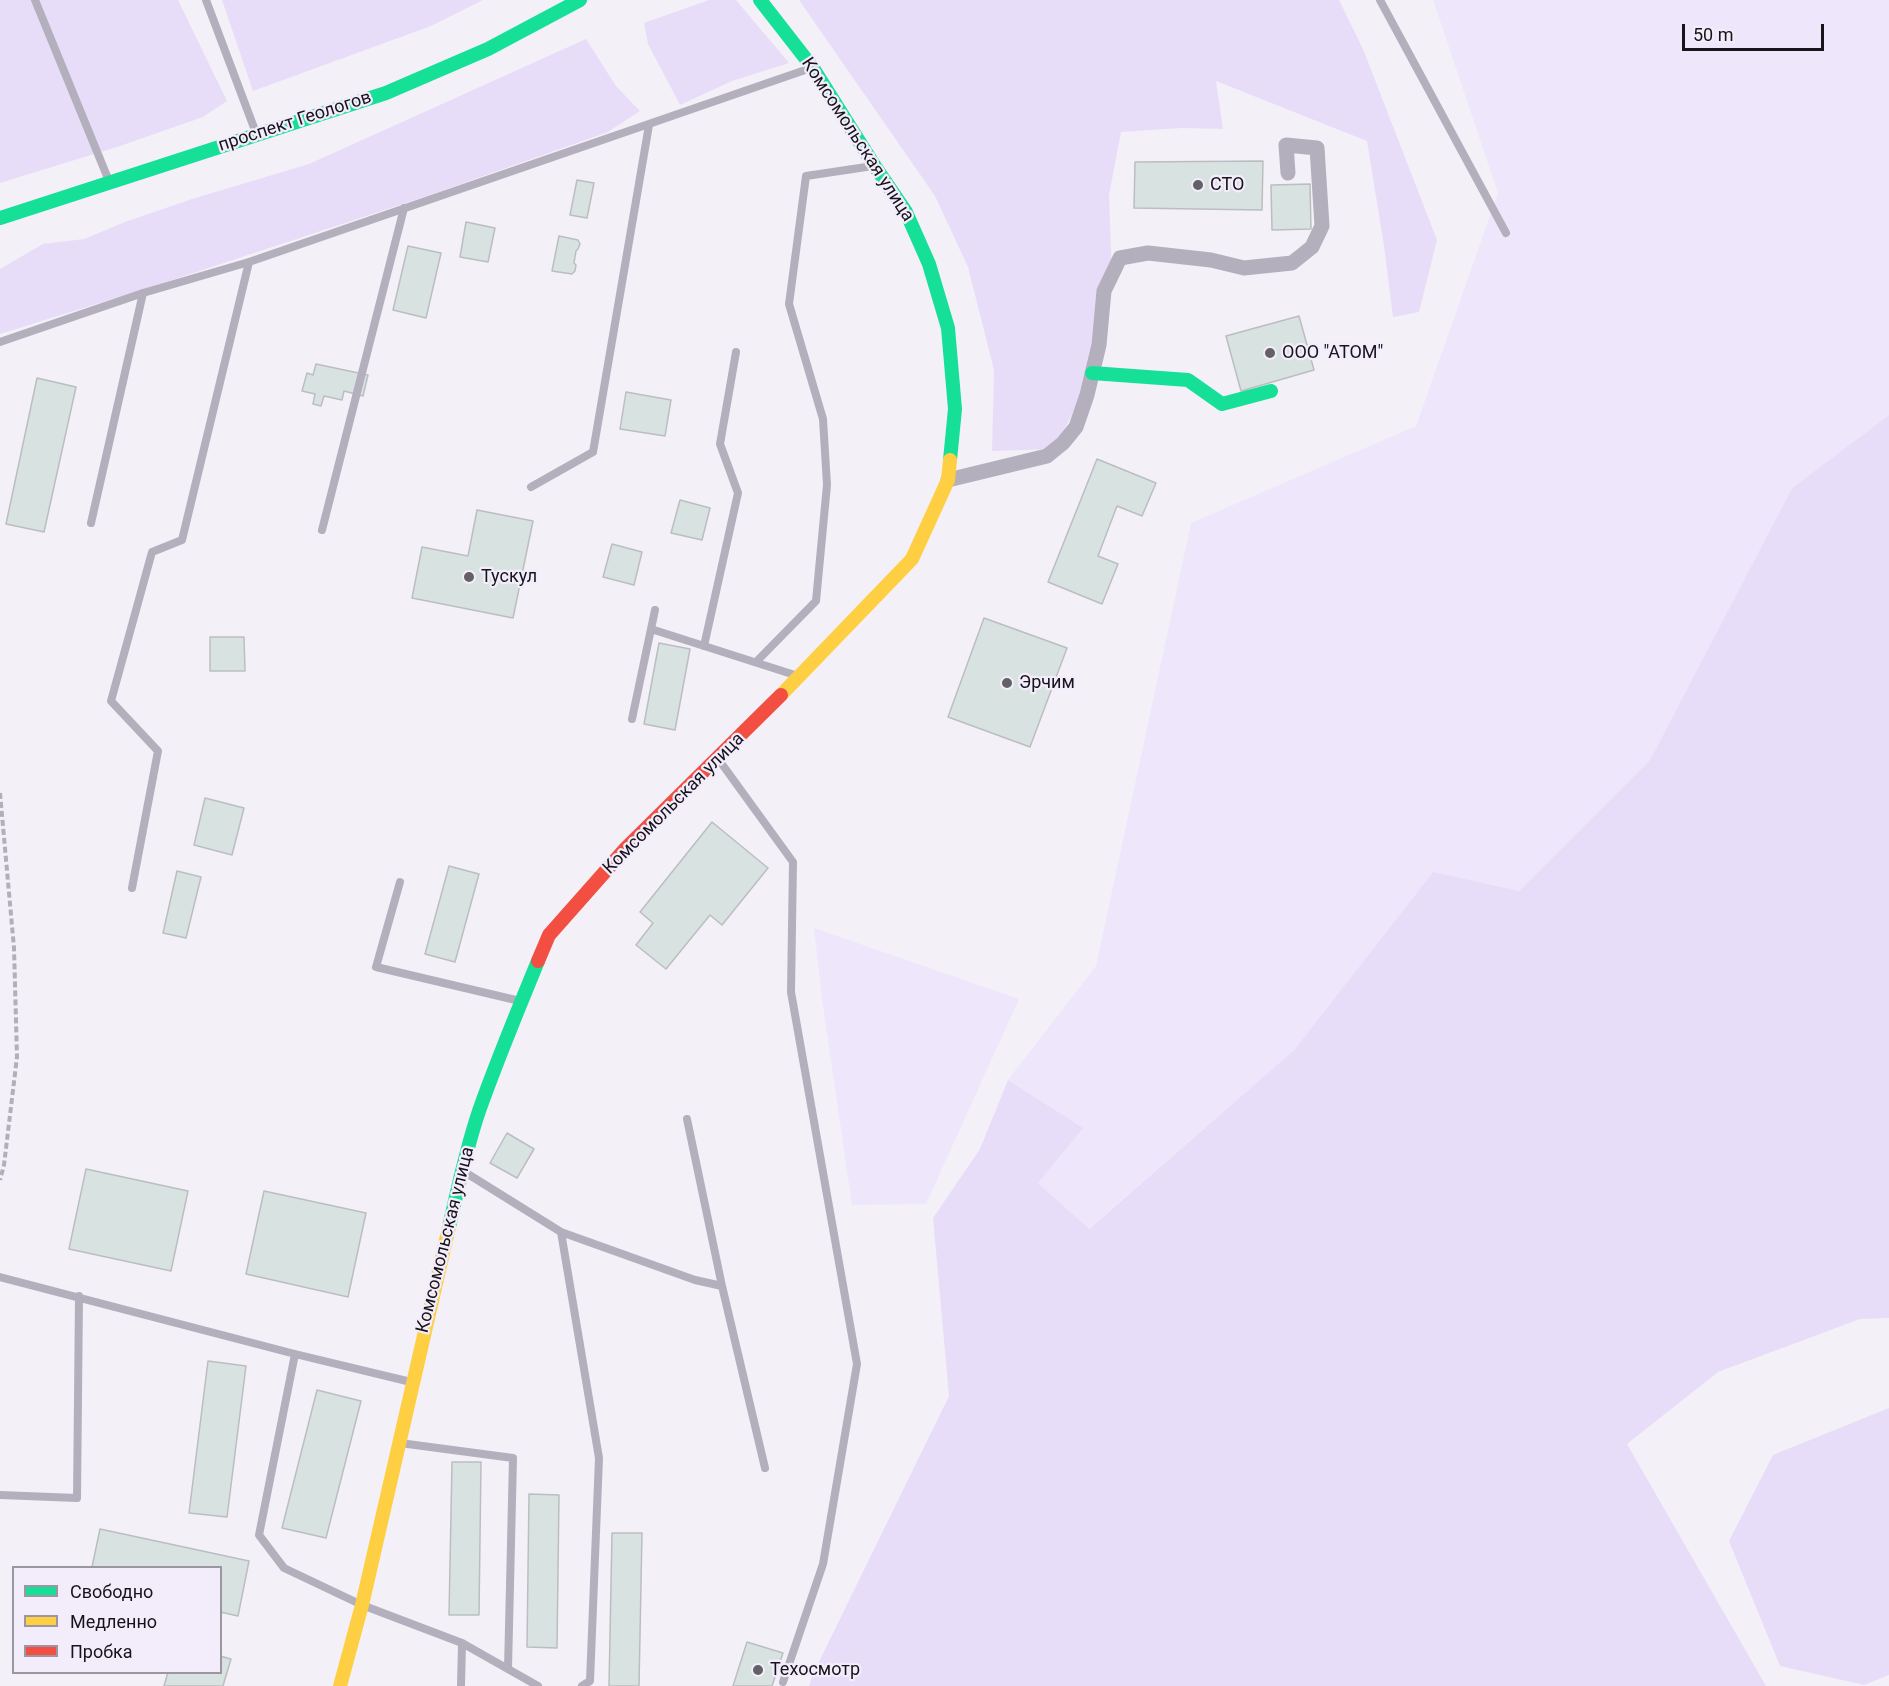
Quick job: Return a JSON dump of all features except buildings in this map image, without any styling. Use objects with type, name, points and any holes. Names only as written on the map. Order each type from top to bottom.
[{"type":"street","name":"проспект Геологов","points":[[0,218],[386,93],[488,49],[580,0]]},
{"type":"street","name":"Комсомольская улица","points":[[340,1686],[362,1605],[462,1170],[508,1030],[549,936],[626,848],[800,676],[912,559],[948,480],[955,409],[948,328],[928,264],[906,212],[813,68],[760,0]]},
{"type":"street","points":[[948,480],[1047,456],[1063,443],[1076,427],[1087,395],[1099,345],[1104,291],[1120,258],[1148,253],[1211,260],[1244,268],[1292,263],[1311,246],[1322,226],[1317,148],[1286,145],[1288,173]]},
{"type":"street","points":[[1092,373],[1188,380],[1222,404],[1271,391]]},
{"type":"lane","points":[[35,0],[110,182]]},
{"type":"lane","points":[[206,0],[257,134]]},
{"type":"lane","points":[[1380,0],[1506,232]]},
{"type":"lane","points":[[0,342],[144,293],[249,262],[813,68]]},
{"type":"lane","points":[[531,487],[593,452],[649,125]]},
{"type":"lane","points":[[756,662],[816,601],[827,485],[823,419],[789,304],[806,176],[874,165]]},
{"type":"lane","points":[[322,530],[404,208]]},
{"type":"lane","points":[[132,888],[158,751],[111,701],[152,552],[182,540],[249,262]]},
{"type":"lane","points":[[91,523],[144,293]]},
{"type":"lane","points":[[704,646],[738,493],[720,444],[736,352]]},
{"type":"lane","points":[[632,718],[655,610]]},
{"type":"lane","points":[[651,629],[800,676]]},
{"type":"lane","points":[[718,758],[793,862],[790,992],[857,1364],[823,1564],[783,1682]]},
{"type":"lane","points":[[400,882],[376,967],[522,1001]]},
{"type":"lane","points":[[687,1119],[722,1286],[765,1468]]},
{"type":"lane","points":[[462,1170],[561,1232],[695,1280],[722,1286]]},
{"type":"lane","points":[[561,1232],[598,1458],[590,1681],[582,1686]]},
{"type":"lane","points":[[0,1277],[295,1354],[413,1382]]},
{"type":"lane","points":[[0,1495],[77,1498],[79,1296]]},
{"type":"lane","points":[[295,1354],[259,1535],[284,1568],[362,1605],[462,1642],[538,1686]]},
{"type":"lane","points":[[398,1442],[513,1458],[508,1669]]},
{"type":"lane","points":[[461,1686],[462,1642]]},
{"type":"path","points":[[0,793],[14,948],[17,1058],[4,1165],[0,1180]]},
{"type":"shaded area","points":[[0,0],[178,0],[227,101],[203,117],[120,146],[0,183]]},
{"type":"shaded area","points":[[222,0],[483,0],[431,26],[253,91]]},
{"type":"shaded area","points":[[709,0],[736,0],[789,63],[732,81],[680,105],[648,44],[644,23]]},
{"type":"shaded area","points":[[799,0],[1339,0],[1363,49],[1437,240],[1419,312],[1393,317],[1367,141],[1216,81],[1223,129],[1182,128],[1121,132],[1109,195],[1112,274],[1092,373],[1055,449],[992,451],[994,370],[968,267],[935,196]]},
{"type":"shaded area","points":[[1433,0],[1889,0],[1889,415],[1792,488],[1650,760],[1519,891],[1432,873],[1294,1050],[1088,1229],[1038,1183],[1082,1128],[1008,1080],[1096,966],[1191,523],[1416,426],[1498,193]]},
{"type":"shaded area","points":[[586,39],[616,86],[640,111],[608,132],[424,197],[0,334],[0,269],[43,244],[84,239],[192,199],[309,164]]},
{"type":"shaded area","points":[[1889,415],[1889,1318],[1860,1319],[1718,1372],[1627,1444],[1766,1686],[809,1686],[949,1396],[933,1218],[980,1149],[1008,1080],[1083,1128],[1038,1183],[1089,1229],[1294,1050],[1433,872],[1519,891],[1650,760],[1792,488]]},
{"type":"shaded area","points":[[814,928],[1019,999],[926,1204],[852,1205]]},
{"type":"shaded area","points":[[1889,1408],[1889,1675],[1864,1685],[1780,1666],[1729,1541],[1773,1455]]},
{"type":"traffic: fast","points":[[0,218],[386,93],[488,49],[580,0]]},
{"type":"traffic: fast","points":[[760,0],[813,68],[906,212],[929,264],[948,328],[955,409],[950,460]]},
{"type":"traffic: fast","points":[[1092,373],[1188,380],[1222,404],[1271,391]]},
{"type":"traffic: fast","points":[[449,1227],[466,1154],[479,1111],[538,961]]},
{"type":"traffic: slow","points":[[781,695],[912,559],[948,480],[950,460]]},
{"type":"traffic: slow","points":[[340,1686],[362,1605],[449,1227]]},
{"type":"traffic: jam","points":[[538,961],[549,935],[626,848],[781,695]]},
{"type":"place","name":"СТО","points":[[1198,185]]},
{"type":"place","name":"ООО \"АТОМ\"","points":[[1270,353]]},
{"type":"place","name":"Тускул","points":[[469,577]]},
{"type":"place","name":"Эрчим","points":[[1007,683]]},
{"type":"place","name":"Техосмотр","points":[[758,1670]]}]
